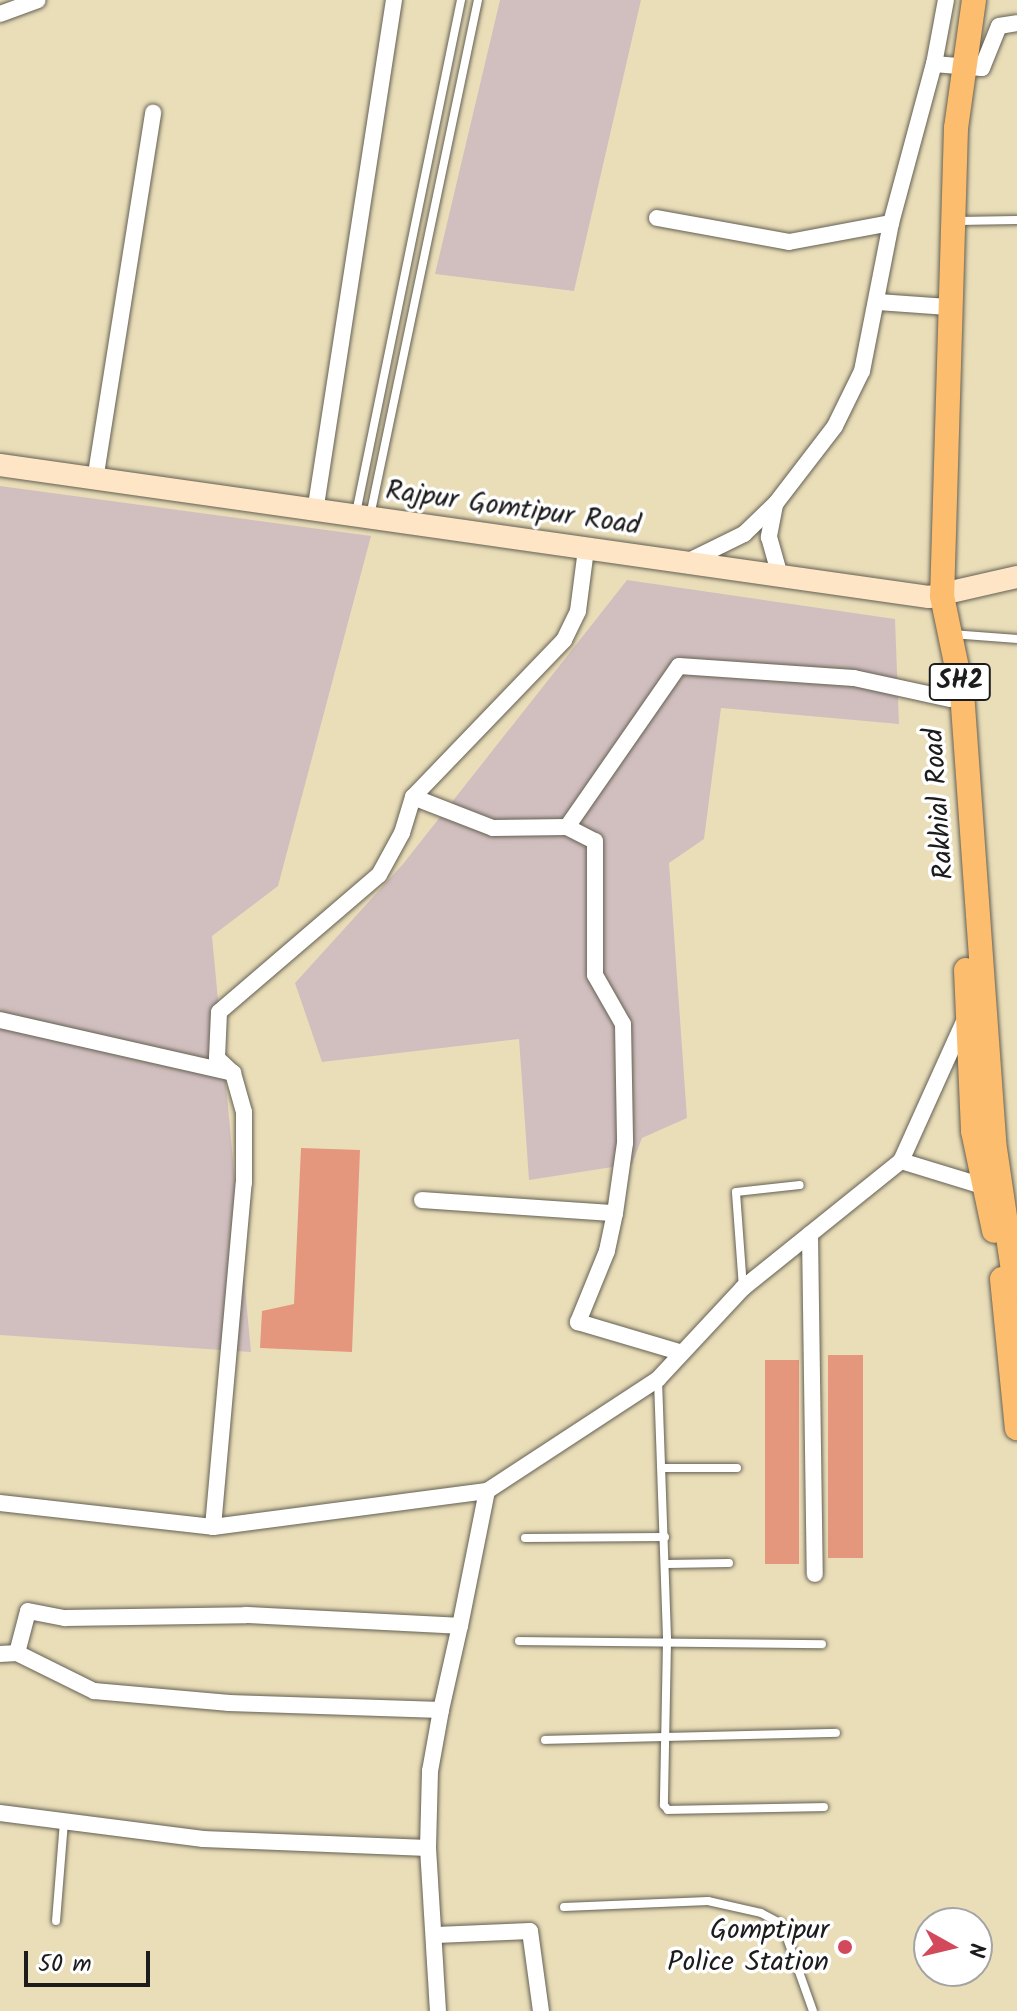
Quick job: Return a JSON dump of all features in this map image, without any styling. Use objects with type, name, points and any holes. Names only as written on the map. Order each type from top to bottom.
[{"type":"main road","name":"SH2","points":[[965,55],[974,0]]},
{"type":"main road","name":"Rakhial Road","points":[[965,55],[951,221],[936,596],[950,699],[973,1131],[999,1252],[1017,1428]]},
{"type":"main road","name":"Rajpur Gomtipur Road","points":[[0,465],[362,519],[936,596],[1017,577]]},
{"type":"main road","name":"Rakhial Road","points":[[936,596],[951,634],[962,692],[994,1142],[1015,1249],[1017,1297]]},
{"type":"street","points":[[0,14],[38,0]]},
{"type":"street","points":[[315,512],[394,0]]},
{"type":"street","points":[[686,563],[744,534],[776,503],[835,426],[862,371],[879,302],[891,223],[934,64],[946,0]]},
{"type":"street","points":[[934,64],[965,55],[984,66],[999,26],[1017,23]]},
{"type":"street","points":[[95,480],[153,113]]},
{"type":"street","points":[[657,218],[789,242],[891,223]]},
{"type":"street","points":[[879,302],[947,307]]},
{"type":"street","points":[[776,503],[769,537],[780,576]]},
{"type":"street","points":[[213,1527],[244,1183],[244,1112],[233,1073],[217,1058],[219,1012],[379,875],[402,833],[413,797],[564,640],[578,611],[586,549]]},
{"type":"street","points":[[567,827],[679,666],[854,678],[950,699]]},
{"type":"street","points":[[413,797],[493,828],[567,827],[595,841],[595,975],[623,1024],[625,1143],[607,1251],[578,1322],[679,1352]]},
{"type":"street","points":[[0,1503],[213,1527],[487,1491],[658,1379],[679,1352],[743,1288],[901,1161],[967,1015]]},
{"type":"street","points":[[0,1020],[233,1073]]},
{"type":"street","points":[[901,1161],[983,1186]]},
{"type":"street","points":[[422,1200],[615,1213]]},
{"type":"street","points":[[810,1234],[815,1574]]},
{"type":"street","points":[[438,2011],[436,1935],[428,1848],[430,1771],[487,1491]]},
{"type":"street","points":[[441,1710],[229,1703],[94,1691],[9,1654],[28,1611],[65,1618],[246,1615],[460,1626]]},
{"type":"street","points":[[0,1813],[203,1839],[428,1848]]},
{"type":"street","points":[[436,1935],[530,1931],[541,2011]]},
{"type":"lane","points":[[362,519],[383,382],[461,0]]},
{"type":"lane","points":[[362,519],[397,385],[478,0]]},
{"type":"lane","points":[[418,210],[433,213]]},
{"type":"lane","points":[[951,221],[1017,220]]},
{"type":"lane","points":[[401,294],[416,297]]},
{"type":"lane","points":[[383,382],[397,385]]},
{"type":"lane","points":[[951,634],[1017,639]]},
{"type":"lane","points":[[743,1288],[736,1192],[800,1185]]},
{"type":"lane","points":[[658,1379],[664,1468],[668,1810],[824,1807]]},
{"type":"lane","points":[[664,1468],[737,1468]]},
{"type":"lane","points":[[525,1538],[665,1537]]},
{"type":"lane","points":[[666,1564],[729,1563]]},
{"type":"lane","points":[[519,1641],[822,1644]]},
{"type":"lane","points":[[545,1740],[836,1733]]},
{"type":"lane","points":[[56,1921],[64,1822]]},
{"type":"lane","points":[[564,1907],[708,1901],[761,1913],[782,1924],[813,2011]]},
{"type":"shaded area","points":[[500,0],[641,0],[574,291],[435,274]]},
{"type":"shaded area","points":[[0,486],[371,536],[278,886],[212,936],[251,1352],[0,1335]]},
{"type":"shaded area","points":[[627,580],[895,619],[899,724],[721,708],[704,839],[669,863],[687,1118],[642,1138],[632,1164],[529,1180],[519,1039],[322,1062],[295,983],[403,864]]},
{"type":"building","points":[[301,1148],[360,1150],[352,1352],[260,1348],[262,1311],[294,1304]]},
{"type":"building","points":[[828,1355],[863,1355],[863,1558],[828,1558]]},
{"type":"building","points":[[765,1360],[799,1360],[799,1564],[765,1564]]},
{"type":"place","name":"Gomptipur Police Station","points":[[845,1947]]}]
